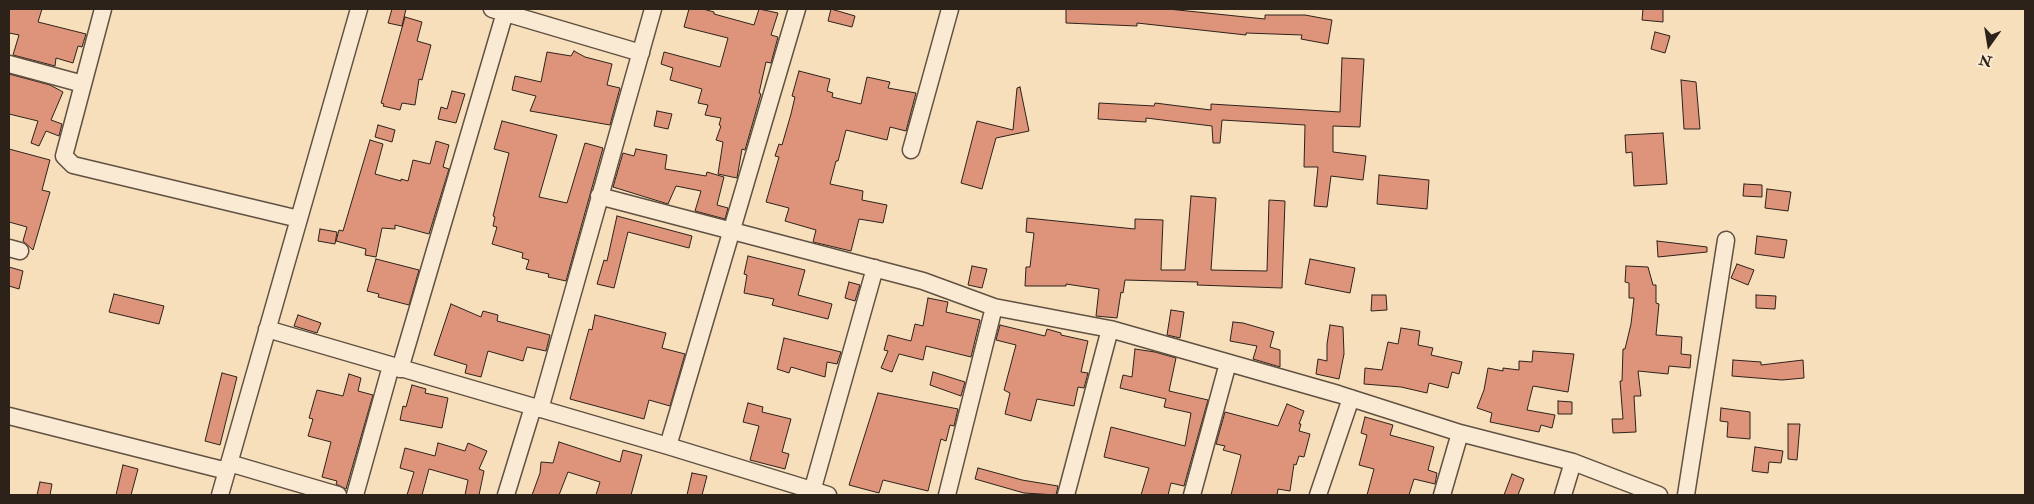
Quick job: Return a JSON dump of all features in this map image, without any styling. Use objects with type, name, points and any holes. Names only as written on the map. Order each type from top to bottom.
[{"type":"street","points":[[103,9],[64,156],[73,165],[299,219]]},
{"type":"street","points":[[220,495],[359,9]]},
{"type":"street","points":[[506,495],[536,408],[653,9]]},
{"type":"street","points":[[668,446],[797,9]]},
{"type":"street","points":[[911,150],[950,9]]},
{"type":"street","points":[[355,495],[396,368],[501,10],[641,53]]},
{"type":"street","points":[[9,64],[83,84]]},
{"type":"street","points":[[599,196],[923,281],[994,307],[1110,329],[1351,398],[1460,433],[1573,462],[1659,495]]},
{"type":"street","points":[[1686,495],[1726,240]]},
{"type":"street","points":[[811,493],[874,268]]},
{"type":"street","points":[[947,495],[994,307]]},
{"type":"street","points":[[268,329],[668,446],[811,493],[828,495]]},
{"type":"street","points":[[1066,495],[1110,329]]},
{"type":"street","points":[[1192,495],[1228,363]]},
{"type":"street","points":[[1318,495],[1351,398]]},
{"type":"street","points":[[9,416],[228,467],[338,495]]},
{"type":"street","points":[[1442,495],[1460,433]]},
{"type":"street","points":[[1563,495],[1573,462]]},
{"type":"building","points":[[9,9],[42,9],[38,22],[86,34],[82,47],[78,46],[73,63],[56,58],[55,66],[13,55],[19,35],[9,33]]},
{"type":"building","points":[[392,9],[406,9],[402,26],[388,23]]},
{"type":"building","points":[[689,9],[703,9],[754,25],[759,9],[778,13],[771,35],[778,37],[771,63],[766,62],[759,93],[761,94],[745,150],[742,149],[737,178],[718,174],[723,142],[716,140],[721,126],[719,125],[721,118],[705,115],[708,105],[698,103],[702,89],[670,80],[673,68],[661,64],[664,52],[720,67],[728,38],[684,27]]},
{"type":"building","points":[[831,9],[855,16],[852,27],[828,21]]},
{"type":"building","points":[[1066,9],[1168,9],[1265,19],[1265,15],[1305,15],[1332,20],[1328,44],[1301,39],[1302,35],[1246,33],[1246,35],[1137,23],[1137,26],[1066,23]]},
{"type":"building","points":[[1643,9],[1663,9],[1663,22],[1642,20]]},
{"type":"building","points":[[405,17],[422,22],[417,41],[431,45],[422,80],[419,79],[415,105],[402,103],[400,110],[383,106],[384,104],[381,103]]},
{"type":"building","points":[[1655,32],[1670,36],[1665,53],[1651,49]]},
{"type":"building","points":[[574,51],[585,57],[612,64],[607,85],[620,88],[610,125],[530,111],[536,96],[512,90],[515,76],[541,82],[547,52],[571,56]]},
{"type":"building","points":[[1342,58],[1364,59],[1360,127],[1333,126],[1333,152],[1366,156],[1363,180],[1331,176],[1327,207],[1314,206],[1318,167],[1304,167],[1305,125],[1222,120],[1220,143],[1213,143],[1212,126],[1146,118],[1146,122],[1098,119],[1099,103],[1154,106],[1155,103],[1211,110],[1211,104],[1340,112]]},
{"type":"building","points":[[799,71],[830,79],[827,91],[833,93],[832,97],[861,104],[867,77],[890,82],[888,88],[916,93],[906,131],[890,127],[887,140],[846,130],[830,184],[863,191],[862,200],[887,205],[883,223],[859,219],[851,251],[813,242],[816,230],[785,221],[789,208],[766,202],[779,157],[775,156],[779,144],[782,145],[791,114],[795,97],[792,96]]},
{"type":"building","points":[[9,74],[50,85],[63,92],[51,120],[62,124],[59,136],[46,131],[39,146],[31,143],[38,121],[9,114]]},
{"type":"building","points":[[1681,80],[1696,82],[1700,129],[1684,129]]},
{"type":"building","points":[[1020,87],[1029,131],[996,138],[982,189],[961,183],[977,121],[1013,130],[1017,88]]},
{"type":"building","points":[[452,91],[465,94],[456,123],[438,119],[441,107],[447,109]]},
{"type":"building","points":[[657,111],[672,114],[668,129],[654,126]]},
{"type":"building","points":[[502,121],[557,135],[539,197],[567,203],[585,143],[603,148],[566,281],[548,277],[549,274],[526,269],[529,260],[522,258],[523,253],[492,244],[497,227],[493,226],[495,217],[493,216],[509,153],[494,149]]},
{"type":"building","points":[[378,125],[395,130],[392,142],[375,137]]},
{"type":"building","points":[[1663,133],[1667,184],[1634,186],[1632,152],[1626,153],[1625,135]]},
{"type":"building","points":[[370,140],[383,144],[375,174],[401,181],[401,179],[408,181],[413,160],[430,164],[436,141],[449,145],[443,167],[449,169],[429,234],[395,225],[395,229],[382,228],[376,257],[365,255],[366,249],[336,241],[339,230],[343,231]]},
{"type":"building","points":[[9,149],[50,160],[42,190],[50,192],[33,250],[23,241],[27,227],[9,222]]},
{"type":"building","points":[[636,149],[667,155],[665,169],[706,176],[707,172],[724,177],[717,205],[728,208],[725,219],[695,211],[701,191],[676,186],[668,204],[613,187],[623,153],[634,156]]},
{"type":"building","points":[[1379,175],[1429,180],[1427,209],[1377,204]]},
{"type":"building","points":[[1744,184],[1762,185],[1762,197],[1743,196]]},
{"type":"building","points":[[1767,189],[1791,192],[1788,211],[1765,208]]},
{"type":"building","points":[[1191,196],[1216,198],[1211,270],[1267,271],[1269,200],[1285,201],[1282,288],[1197,285],[1198,282],[1125,280],[1117,318],[1096,316],[1099,289],[1066,284],[1066,286],[1025,286],[1026,267],[1030,267],[1034,233],[1026,232],[1027,218],[1135,229],[1135,219],[1163,220],[1161,270],[1185,270]]},
{"type":"building","points":[[617,216],[692,236],[689,248],[628,232],[614,288],[597,284],[604,260],[607,261]]},
{"type":"building","points":[[320,229],[337,232],[335,244],[318,241]]},
{"type":"building","points":[[1757,236],[1787,240],[1784,258],[1755,254]]},
{"type":"building","points":[[1657,241],[1707,247],[1707,252],[1658,257]]},
{"type":"building","points":[[748,256],[805,270],[798,295],[832,304],[828,319],[772,305],[774,299],[744,293],[747,275],[744,274]]},
{"type":"building","points":[[376,259],[419,270],[409,305],[378,297],[379,294],[367,291]]},
{"type":"building","points":[[1310,259],[1355,268],[1350,293],[1305,284]]},
{"type":"building","points":[[1737,264],[1754,270],[1748,285],[1731,278]]},
{"type":"building","points":[[972,266],[987,269],[982,288],[968,285]]},
{"type":"building","points":[[1626,266],[1648,267],[1653,285],[1656,285],[1656,303],[1659,304],[1656,335],[1682,337],[1681,354],[1691,355],[1690,368],[1669,366],[1668,374],[1638,371],[1641,396],[1634,396],[1636,432],[1613,433],[1612,419],[1623,419],[1620,381],[1622,381],[1623,349],[1625,349],[1631,324],[1634,298],[1629,298],[1629,283],[1625,282]]},
{"type":"building","points":[[9,267],[23,271],[19,289],[9,286]]},
{"type":"building","points":[[849,282],[860,285],[855,301],[845,298]]},
{"type":"building","points":[[114,294],[164,306],[159,324],[109,312]]},
{"type":"building","points":[[1372,295],[1386,295],[1387,310],[1371,311]]},
{"type":"building","points":[[1756,295],[1776,296],[1775,309],[1756,308]]},
{"type":"building","points":[[928,298],[948,302],[946,312],[980,320],[971,357],[926,346],[923,360],[899,354],[892,372],[881,368],[888,351],[884,350],[888,335],[911,341],[915,324],[923,326]]},
{"type":"building","points":[[451,304],[481,317],[483,311],[498,315],[497,321],[550,335],[546,351],[527,347],[523,361],[488,351],[481,377],[465,373],[467,365],[434,355]]},
{"type":"building","points":[[1171,310],[1184,312],[1180,338],[1167,335]]},
{"type":"building","points":[[298,315],[321,323],[317,333],[294,326]]},
{"type":"building","points":[[595,315],[666,333],[662,348],[685,354],[670,406],[649,400],[644,419],[570,399],[589,329],[592,330]]},
{"type":"building","points":[[1233,322],[1274,332],[1270,347],[1280,350],[1280,367],[1253,359],[1257,346],[1230,341]]},
{"type":"building","points":[[1000,325],[1045,336],[1047,329],[1061,333],[1061,335],[1088,341],[1081,372],[1088,373],[1084,388],[1078,387],[1074,406],[1037,399],[1031,421],[1005,414],[1010,393],[1004,390],[1016,345],[996,340]]},
{"type":"building","points":[[1330,325],[1343,327],[1344,354],[1339,379],[1316,374],[1318,359],[1327,361]]},
{"type":"building","points":[[1401,328],[1420,331],[1418,345],[1433,348],[1431,355],[1462,362],[1459,374],[1452,372],[1448,388],[1429,383],[1427,393],[1401,387],[1364,384],[1365,368],[1382,370],[1388,342],[1398,344]]},
{"type":"building","points":[[784,338],[841,352],[837,364],[827,362],[825,377],[791,367],[789,373],[777,369]]},
{"type":"building","points":[[1135,349],[1176,358],[1169,391],[1208,400],[1184,486],[1171,483],[1168,495],[1141,495],[1149,468],[1104,457],[1111,427],[1185,446],[1191,413],[1164,407],[1166,399],[1120,388],[1123,375],[1132,377]]},
{"type":"building","points":[[1533,351],[1574,354],[1568,392],[1533,386],[1527,410],[1555,415],[1552,428],[1541,425],[1539,432],[1490,422],[1492,413],[1477,408],[1484,390],[1488,368],[1503,371],[1503,368],[1519,370],[1519,361],[1532,362]]},
{"type":"building","points":[[1733,360],[1761,362],[1761,365],[1803,360],[1804,378],[1782,380],[1732,376]]},
{"type":"building","points":[[933,372],[965,382],[961,396],[930,385]]},
{"type":"building","points":[[222,373],[237,377],[220,445],[205,441]]},
{"type":"building","points":[[349,374],[361,378],[358,391],[373,395],[346,489],[336,484],[337,481],[322,477],[331,442],[308,436],[313,419],[309,418],[317,390],[343,396]]},
{"type":"building","points":[[412,385],[426,389],[425,393],[448,398],[442,428],[400,420],[403,406],[406,407]]},
{"type":"building","points":[[878,393],[958,409],[954,426],[950,425],[946,441],[941,439],[928,491],[883,480],[879,493],[849,485]]},
{"type":"building","points":[[1558,401],[1572,402],[1572,414],[1558,414]]},
{"type":"building","points":[[748,403],[763,407],[762,412],[791,419],[782,452],[789,454],[785,469],[750,460],[759,426],[743,422]]},
{"type":"building","points":[[1287,404],[1304,411],[1299,424],[1301,424],[1299,431],[1310,434],[1304,457],[1299,456],[1296,465],[1294,464],[1290,491],[1278,489],[1277,495],[1231,495],[1241,455],[1223,450],[1225,446],[1216,444],[1225,412],[1278,426]]},
{"type":"building","points":[[1721,408],[1750,412],[1750,439],[1727,437],[1728,422],[1720,421]]},
{"type":"building","points":[[1365,417],[1393,425],[1390,435],[1434,447],[1428,470],[1437,473],[1435,484],[1414,479],[1409,495],[1367,495],[1374,469],[1359,465],[1367,435],[1361,433]]},
{"type":"building","points":[[1788,424],[1800,424],[1797,460],[1788,459]]},
{"type":"building","points":[[559,442],[620,462],[623,450],[642,455],[631,495],[596,495],[600,482],[568,472],[559,495],[532,495],[540,473],[541,462],[553,463]]},
{"type":"building","points":[[438,443],[465,451],[468,443],[487,451],[479,469],[484,471],[479,495],[465,495],[468,480],[429,469],[422,495],[407,495],[414,472],[400,468],[405,448],[435,456]]},
{"type":"building","points":[[1755,447],[1783,451],[1781,463],[1769,462],[1768,473],[1752,471]]},
{"type":"building","points":[[123,465],[138,469],[131,495],[116,495]]},
{"type":"building","points":[[978,468],[1022,480],[1058,486],[1056,495],[1024,493],[975,479]]},
{"type":"building","points":[[692,473],[707,476],[702,495],[687,495]]},
{"type":"building","points":[[1512,474],[1524,479],[1518,495],[1504,495]]},
{"type":"building","points":[[40,482],[52,484],[50,495],[37,495]]}]
